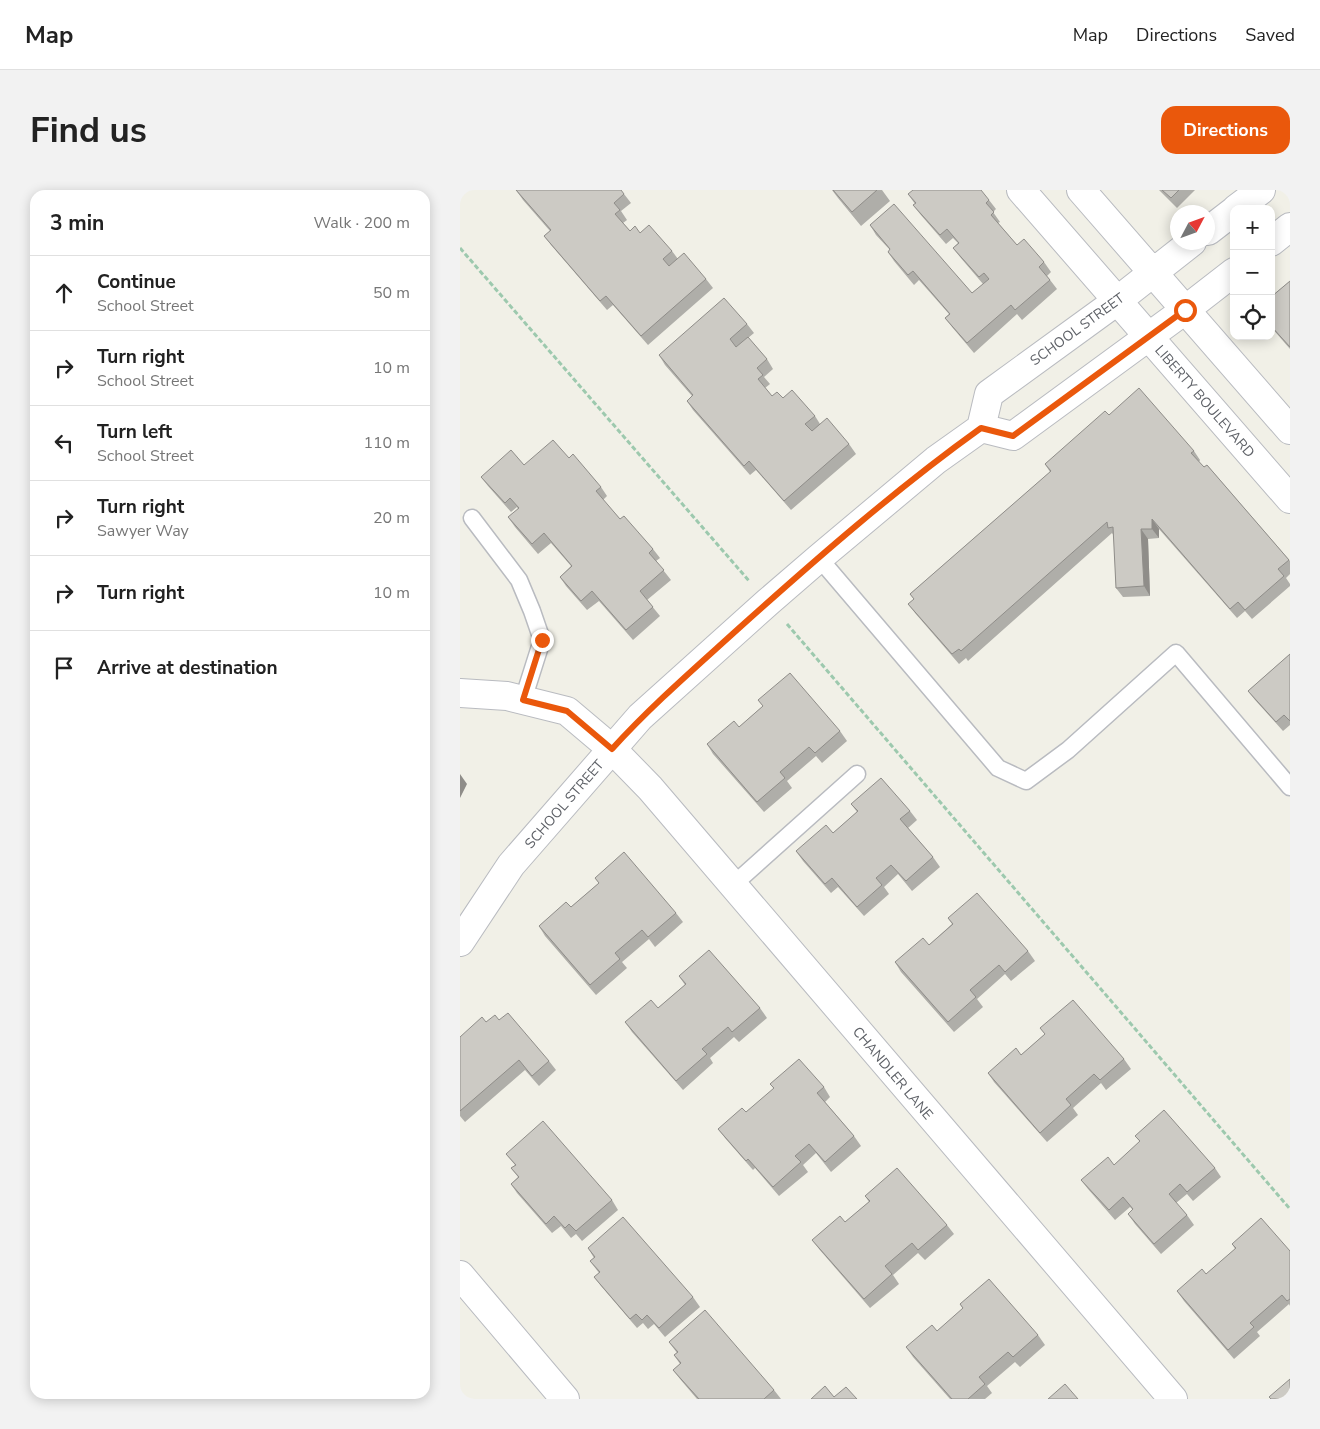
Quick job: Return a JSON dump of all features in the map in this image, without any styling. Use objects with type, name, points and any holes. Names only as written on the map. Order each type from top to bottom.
[{"type":"street","name":"LIBERTY BOULEVARD","points":[[1021,190],[1290,499]]},
{"type":"street","points":[[1081,190],[1290,430]]},
{"type":"street","points":[[1242,205],[1261,190]]},
{"type":"street","points":[[1215,226],[1230,214]]},
{"type":"street","points":[[1275,239],[1290,227]]},
{"type":"street","name":"SCHOOL STREET","points":[[460,942],[511,865],[640,717],[819,558],[936,460],[981,428],[989,394],[1117,301],[1181,250]]},
{"type":"street","points":[[981,428],[1013,436],[1230,275]]},
{"type":"street","name":"CHANDLER LANE","points":[[460,693],[508,696],[567,711],[612,749],[650,788],[1173,1399]]},
{"type":"street","points":[[460,1275],[565,1399]]},
{"type":"lane","points":[[472,518],[519,580],[542,640],[523,700]]},
{"type":"lane","points":[[819,558],[998,768],[1026,781],[1068,750],[1176,653],[1290,787]]},
{"type":"lane","points":[[733,885],[857,774]]},
{"type":"path","points":[[460,248],[768,602],[1290,1209]]},
{"type":"building","points":[[516,190],[621,190],[624,194],[614,203],[620,210],[615,214],[630,231],[635,226],[640,233],[649,225],[672,251],[663,259],[669,266],[684,253],[706,279],[641,336],[606,296],[600,301],[544,236],[551,230]]},
{"type":"building","points":[[833,190],[877,190],[852,212]]},
{"type":"building","points":[[913,190],[981,190],[989,200],[986,203],[994,212],[991,215],[1017,245],[1024,239],[1044,262],[1039,267],[1050,280],[1015,310],[1011,305],[967,343],[945,318],[950,314],[913,271],[908,275],[888,252],[890,249],[870,225],[894,204],[972,293],[989,279],[984,273],[979,277],[953,248],[959,243],[947,229],[940,235],[913,205],[916,203],[908,194]]},
{"type":"building","points":[[1162,190],[1179,190],[1171,198]]},
{"type":"building","points":[[1290,281],[1290,347],[1275,330],[1275,294]]},
{"type":"building","points":[[724,298],[747,324],[730,339],[736,347],[748,337],[767,359],[757,368],[763,375],[758,379],[772,396],[777,392],[783,398],[792,390],[815,416],[805,424],[812,431],[827,418],[849,444],[784,501],[749,461],[744,466],[687,401],[693,395],[659,355]]},
{"type":"building","points":[[1139,388],[1194,451],[1191,453],[1204,467],[1207,465],[1289,560],[1278,569],[1284,576],[1245,610],[1238,602],[1230,609],[1152,519],[1152,529],[1141,529],[1144,586],[1116,588],[1113,527],[1108,528],[1107,522],[961,651],[959,649],[952,654],[908,604],[914,599],[910,594],[1051,471],[1045,464],[1105,411],[1109,415]]},
{"type":"building","points":[[553,440],[569,458],[573,454],[601,487],[596,491],[620,519],[624,516],[653,549],[649,553],[664,570],[640,591],[653,607],[626,630],[592,591],[581,601],[560,577],[572,566],[544,533],[532,544],[508,517],[519,508],[510,498],[505,503],[481,477],[511,450],[524,465]]},
{"type":"building","points":[[1290,654],[1290,721],[1284,715],[1276,722],[1248,691]]},
{"type":"building","points":[[790,673],[840,731],[815,753],[809,747],[780,772],[785,778],[757,802],[707,744],[734,721],[739,727],[763,706],[758,700]]},
{"type":"building","points":[[881,778],[910,811],[900,819],[933,857],[906,881],[891,865],[876,878],[882,885],[857,907],[832,878],[825,884],[796,851],[826,825],[833,833],[858,811],[851,804]]},
{"type":"building","points":[[624,852],[676,913],[648,937],[642,930],[615,953],[620,959],[590,985],[539,926],[566,902],[571,907],[599,883],[595,878]]},
{"type":"building","points":[[977,893],[1028,951],[1005,972],[999,965],[970,990],[976,997],[948,1022],[895,962],[923,938],[929,945],[953,924],[948,918]]},
{"type":"building","points":[[709,950],[760,1008],[732,1032],[728,1027],[702,1049],[707,1054],[676,1081],[625,1022],[651,1000],[658,1008],[686,984],[679,976]]},
{"type":"building","points":[[1073,1000],[1124,1059],[1100,1080],[1094,1074],[1066,1099],[1071,1105],[1040,1133],[988,1073],[1016,1048],[1021,1055],[1045,1034],[1040,1028]]},
{"type":"building","points":[[508,1013],[549,1061],[532,1076],[519,1060],[460,1111],[460,1037],[482,1017],[486,1022],[495,1015],[499,1020]]},
{"type":"building","points":[[799,1059],[824,1087],[817,1093],[854,1136],[825,1162],[809,1144],[795,1156],[801,1162],[773,1187],[748,1159],[746,1161],[718,1129],[742,1108],[746,1112],[774,1088],[770,1084]]},
{"type":"building","points":[[1164,1110],[1215,1168],[1187,1192],[1180,1184],[1169,1194],[1187,1215],[1154,1244],[1128,1214],[1133,1209],[1123,1197],[1109,1210],[1081,1180],[1108,1157],[1114,1165],[1140,1141],[1135,1136]]},
{"type":"building","points":[[543,1121],[612,1200],[576,1231],[569,1224],[565,1228],[554,1216],[546,1224],[511,1184],[519,1177],[511,1168],[516,1165],[506,1154]]},
{"type":"building","points":[[897,1168],[947,1225],[918,1250],[912,1243],[885,1266],[892,1274],[864,1299],[812,1240],[840,1216],[845,1222],[870,1201],[865,1196]]},
{"type":"building","points":[[623,1217],[693,1297],[659,1328],[647,1315],[642,1320],[636,1314],[630,1319],[594,1277],[600,1272],[590,1261],[595,1257],[588,1248]]},
{"type":"building","points":[[1261,1218],[1290,1251],[1290,1299],[1287,1301],[1282,1295],[1250,1323],[1254,1327],[1228,1350],[1177,1291],[1202,1269],[1206,1274],[1236,1248],[1232,1244]]},
{"type":"building","points":[[989,1279],[1038,1335],[1013,1357],[1008,1352],[979,1377],[985,1384],[968,1399],[952,1399],[906,1347],[932,1325],[937,1331],[963,1308],[960,1304]]},
{"type":"building","points":[[705,1310],[774,1390],[764,1399],[699,1399],[673,1370],[681,1363],[674,1355],[678,1352],[669,1342]]},
{"type":"building","points":[[1290,1379],[1290,1399],[1271,1399],[1269,1397]]},
{"type":"building","points":[[1065,1384],[1078,1399],[1048,1399]]},
{"type":"building","points":[[825,1386],[834,1397],[846,1387],[857,1399],[811,1399]]},
{"type":"route","points":[[542,640],[523,700],[567,711],[612,749],[640,717],[768,602],[936,460],[981,428],[1013,436],[1185,310]]}]
